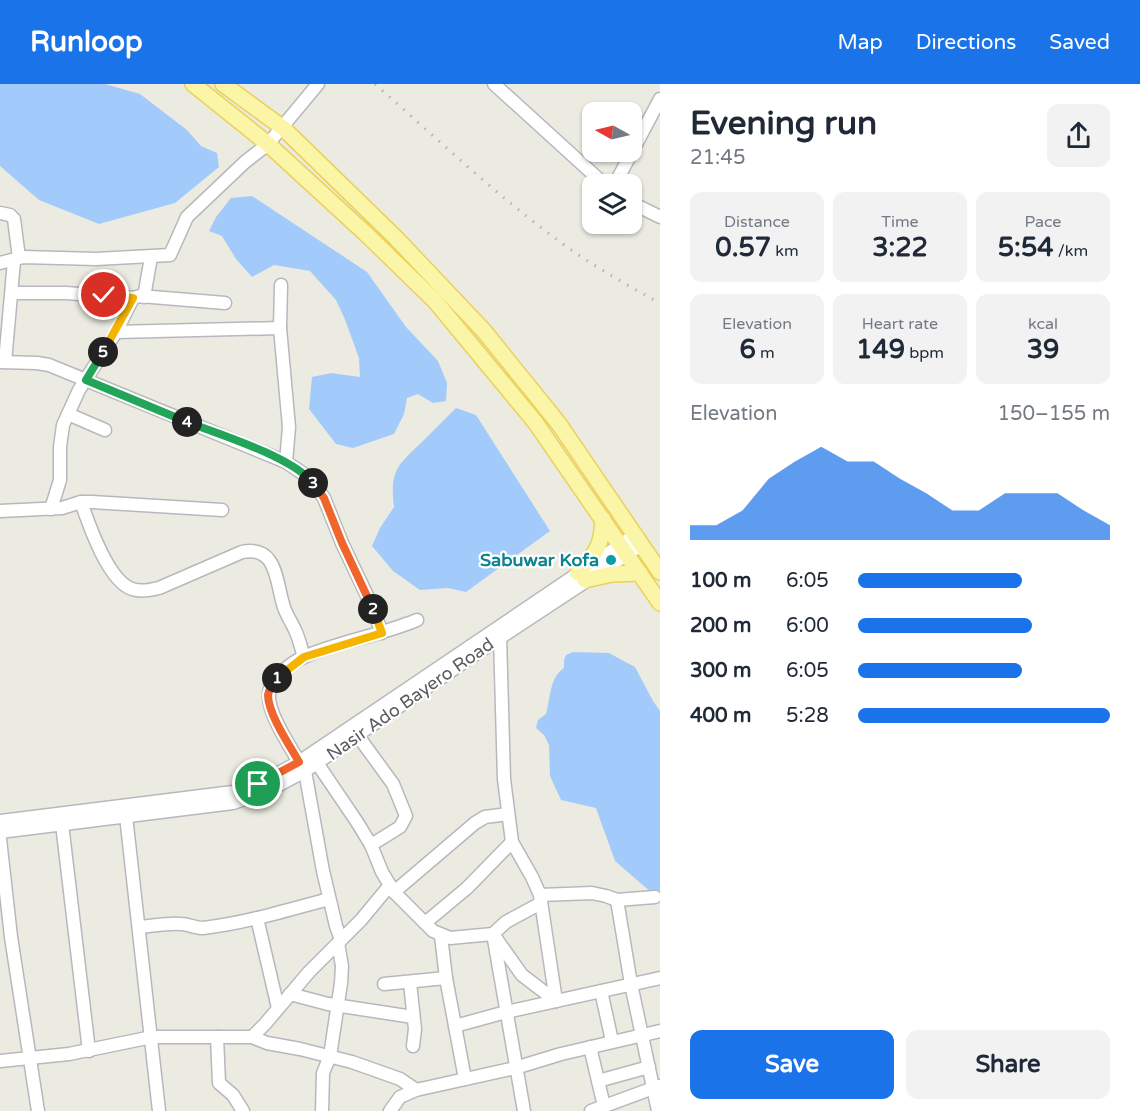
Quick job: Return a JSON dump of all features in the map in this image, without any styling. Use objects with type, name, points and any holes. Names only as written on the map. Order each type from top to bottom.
[{"type":"main road","points":[[193,84],[268,144],[365,233],[430,297],[535,422],[660,603]]},
{"type":"main road","points":[[223,84],[283,128],[441,285],[484,331],[543,403],[660,572]]},
{"type":"main road","points":[[430,297],[441,285]]},
{"type":"main road","points":[[571,472],[585,462]]},
{"type":"main road","points":[[582,577],[599,547],[603,519]]},
{"type":"main road","points":[[582,577],[640,573]]},
{"type":"street","points":[[0,263],[16,259],[170,255],[187,218],[245,162],[268,144],[318,84]]},
{"type":"street","points":[[494,84],[593,174]]},
{"type":"street","points":[[620,174],[660,99]]},
{"type":"street","points":[[642,208],[660,217]]},
{"type":"street","points":[[0,213],[10,215],[14,219],[16,259],[2,362],[49,365],[286,462],[308,477],[324,498],[382,633]]},
{"type":"street","points":[[51,509],[60,480],[62,434],[68,414],[86,380],[138,297],[151,257]]},
{"type":"street","points":[[281,285],[280,328],[289,415],[286,462]]},
{"type":"street","points":[[12,292],[225,303]]},
{"type":"street","points":[[116,332],[280,328]]},
{"type":"street","points":[[68,414],[105,430]]},
{"type":"street","points":[[81,502],[87,522],[104,558],[121,583],[130,589],[146,591],[159,588],[242,552],[250,551],[265,556],[273,565],[282,603],[295,630],[304,657]]},
{"type":"street","points":[[0,511],[71,507],[81,502],[222,510]]},
{"type":"street","name":"Nasir Ado Bayero Road","points":[[0,832],[242,801],[268,791],[302,767],[316,763],[358,736],[500,638],[582,577],[638,540]]},
{"type":"street","points":[[0,820],[226,794],[302,767],[582,577]]},
{"type":"street","points":[[322,1111],[323,1073],[330,1056],[339,1005],[342,966],[340,942],[302,767],[273,711],[268,694],[275,680],[304,657],[417,620]]},
{"type":"street","points":[[500,638],[504,779],[512,842],[532,877],[541,899],[556,1001]]},
{"type":"street","points":[[358,736],[393,784],[406,816],[400,827],[371,846]]},
{"type":"street","points":[[316,763],[342,798],[371,846],[392,889],[441,936],[450,938],[493,934],[506,922],[541,899],[592,893],[616,900],[655,897]]},
{"type":"street","points":[[252,1037],[266,1024],[290,994],[392,889],[475,823],[485,817],[508,814]]},
{"type":"street","points":[[126,816],[159,1111]]},
{"type":"street","points":[[62,824],[88,1051]]},
{"type":"street","points":[[0,839],[11,937],[38,1111]]},
{"type":"street","points":[[425,923],[467,888],[512,842]]},
{"type":"street","points":[[139,927],[178,924],[200,928],[257,918],[329,899]]},
{"type":"street","points":[[616,900],[648,1067],[656,1086],[658,1111]]},
{"type":"street","points":[[257,918],[278,1008]]},
{"type":"street","points":[[493,934],[522,975],[556,1001]]},
{"type":"street","points":[[493,934],[524,1111]]},
{"type":"street","points":[[441,936],[446,978],[465,1079]]},
{"type":"street","points":[[384,984],[446,978]]},
{"type":"street","points":[[455,1026],[506,1012],[660,978]]},
{"type":"street","points":[[410,983],[415,1029],[413,1046]]},
{"type":"street","points":[[601,991],[612,1041]]},
{"type":"street","points":[[290,994],[339,1005],[413,1017]]},
{"type":"street","points":[[390,1111],[400,1097],[416,1089],[515,1068],[660,1030]]},
{"type":"street","points":[[217,1036],[219,1083],[233,1095],[243,1111]]},
{"type":"street","points":[[0,1061],[88,1051],[152,1037],[252,1037],[267,1043],[330,1056],[378,1070],[416,1089]]},
{"type":"street","points":[[590,1047],[604,1106]]},
{"type":"street","points":[[598,1081],[648,1067]]},
{"type":"street","points":[[591,1111],[604,1106],[624,1105],[656,1086]]},
{"type":"water","points":[[0,84],[105,84],[140,94],[187,130],[201,146],[217,153],[219,167],[175,203],[99,224],[39,200],[0,166]]},
{"type":"water","points":[[252,196],[367,272],[406,327],[438,361],[447,383],[446,401],[433,403],[418,394],[407,398],[404,414],[394,434],[353,448],[336,444],[309,409],[312,377],[331,373],[360,377],[359,358],[336,300],[310,271],[274,265],[252,277],[236,259],[222,236],[209,231],[216,217],[231,198]]},
{"type":"water","points":[[456,408],[476,415],[550,531],[466,592],[448,588],[420,590],[393,571],[372,546],[380,528],[394,507],[393,483],[398,467]]},
{"type":"water","points":[[573,652],[609,653],[635,667],[660,711],[660,898],[615,861],[596,808],[561,800],[550,776],[549,745],[544,735],[536,728],[538,720],[546,714],[553,682],[564,668],[566,655]]},
{"type":"railway","points":[[375,84],[474,172],[550,235],[597,267],[660,303]]},
{"type":"place","name":"Sabuwar Kofa","points":[[611,560]]},
{"type":"route","points":[[104,295],[133,298],[116,332],[86,380],[286,462],[308,477],[324,498],[382,633],[304,657],[275,680],[269,690],[268,698],[284,736],[299,762],[258,784]]}]
